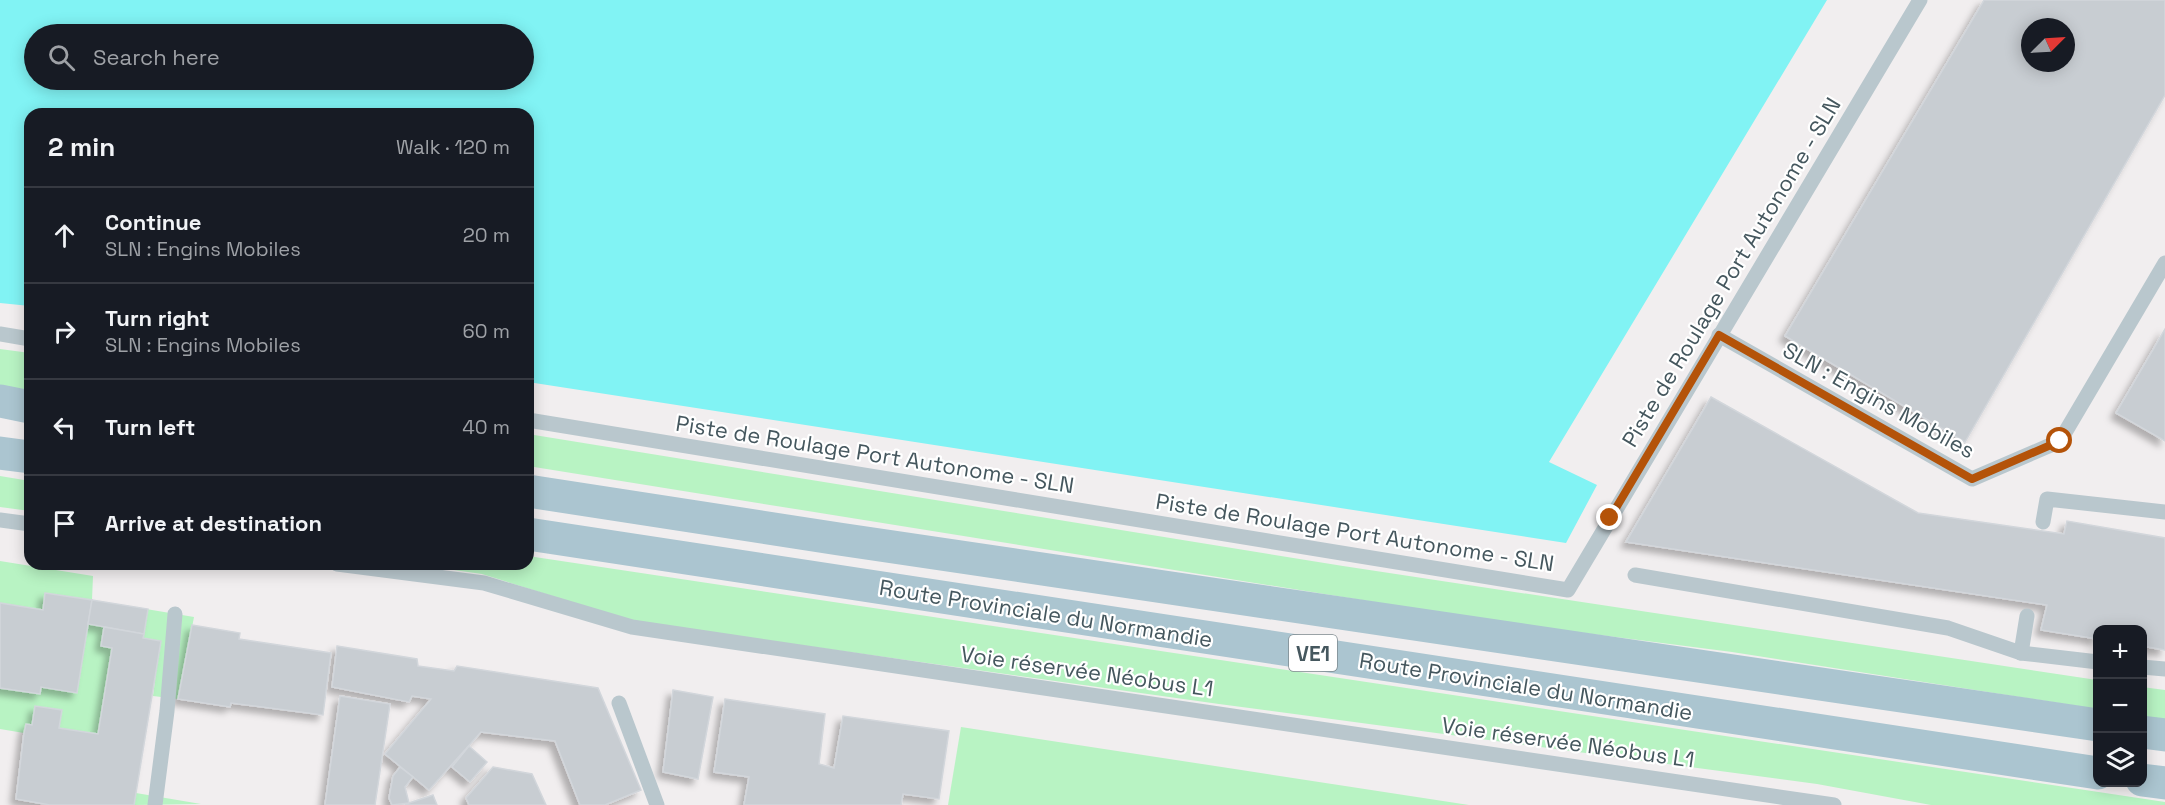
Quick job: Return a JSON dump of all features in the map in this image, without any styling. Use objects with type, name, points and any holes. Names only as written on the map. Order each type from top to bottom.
[{"type":"main road","points":[[0,401],[24,406]]},
{"type":"main road","points":[[0,453],[24,456]]},
{"type":"main road","name":"Route Provinciale du Normandie","points":[[534,492],[2093,724]]},
{"type":"main road","name":"Route Provinciale du Normandie","points":[[534,535],[2093,772]]},
{"type":"main road","points":[[2147,733],[2165,735]]},
{"type":"main road","points":[[2147,781],[2165,783]]},
{"type":"lane","name":"Piste de Roulage Port Autonome - SLN","points":[[534,421],[1568,590],[1920,0]]},
{"type":"lane","name":"SLN : Engins Mobiles","points":[[1719,335],[1972,479],[2060,441],[2165,263]]},
{"type":"lane","points":[[0,334],[24,338]]},
{"type":"lane","points":[[2043,522],[2047,499],[2165,512]]},
{"type":"lane","points":[[0,520],[24,523]]},
{"type":"lane","name":"Voie réservée Néobus L1","points":[[384,570],[484,583],[632,627],[1834,805]]},
{"type":"lane","points":[[1635,575],[1948,628],[2020,653],[2093,662]]},
{"type":"lane","points":[[154,805],[167,711],[175,614]]},
{"type":"lane","points":[[2020,653],[2027,616]]},
{"type":"lane","points":[[2147,667],[2165,669]]},
{"type":"lane","points":[[620,703],[657,805]]},
{"type":"green space","points":[[0,349],[24,352],[24,389],[0,386]]},
{"type":"green space","points":[[534,435],[1343,566],[2093,679],[2093,708],[1732,652],[1498,622],[534,467]]},
{"type":"green space","points":[[0,476],[24,480],[24,510],[0,507]]},
{"type":"green space","points":[[534,557],[2165,802],[2165,805],[1931,805],[1817,784],[1219,704],[635,622],[482,574],[454,570],[534,570]]},
{"type":"green space","points":[[0,561],[24,565],[24,570],[56,570],[93,576],[92,600],[194,617],[178,699],[153,696],[160,641],[143,638],[144,634],[104,627],[101,646],[112,648],[98,734],[26,724],[24,733],[0,729]]},
{"type":"green space","points":[[2147,688],[2165,690],[2165,720],[2147,717]]},
{"type":"green space","points":[[961,727],[1469,805],[948,805]]},
{"type":"green space","points":[[136,793],[201,804],[134,805]]},
{"type":"water","points":[[0,0],[1827,0],[1549,462],[1597,485],[1566,543],[534,383],[534,108],[24,108],[24,305],[0,303]]},
{"type":"building","points":[[1984,0],[2165,0],[2165,95],[1965,442],[1785,336]]},
{"type":"building","points":[[2165,329],[2165,441],[2116,413]]},
{"type":"building","points":[[1711,397],[1918,513],[2064,534],[2067,521],[2165,538],[2165,650],[2147,647],[2147,625],[2093,625],[2093,638],[2041,630],[2047,605],[1626,542]]},
{"type":"building","points":[[45,593],[92,600],[77,693],[41,687],[40,694],[0,688],[0,603],[43,610]]},
{"type":"building","points":[[92,600],[148,609],[144,634],[88,624]]},
{"type":"building","points":[[192,625],[240,633],[239,639],[331,653],[323,715],[231,703],[230,707],[178,699]]},
{"type":"building","points":[[104,627],[144,634],[143,638],[161,641],[134,805],[50,805],[16,799],[24,733],[26,724],[32,725],[35,706],[62,710],[59,728],[98,734],[112,648],[101,646]]},
{"type":"building","points":[[337,646],[417,659],[418,666],[454,671],[457,666],[598,688],[641,790],[605,805],[580,805],[555,741],[481,732],[429,790],[385,754],[431,699],[412,696],[409,702],[332,687]]},
{"type":"building","points":[[673,690],[713,697],[698,779],[663,772]]},
{"type":"building","points":[[340,696],[390,704],[375,805],[325,805]]},
{"type":"building","points":[[725,699],[825,714],[819,764],[834,768],[843,716],[949,731],[939,799],[903,794],[901,805],[744,805],[749,777],[714,772]]},
{"type":"building","points":[[469,746],[487,762],[470,782],[452,767]]},
{"type":"building","points":[[400,767],[413,777],[405,787],[409,803],[392,805],[389,798],[393,776]]},
{"type":"building","points":[[493,767],[532,774],[546,805],[469,805],[466,798]]},
{"type":"building","points":[[433,795],[437,805],[405,805],[409,803]]},
{"type":"route","points":[[1610,518],[1719,335],[1972,479],[2060,441]]}]
